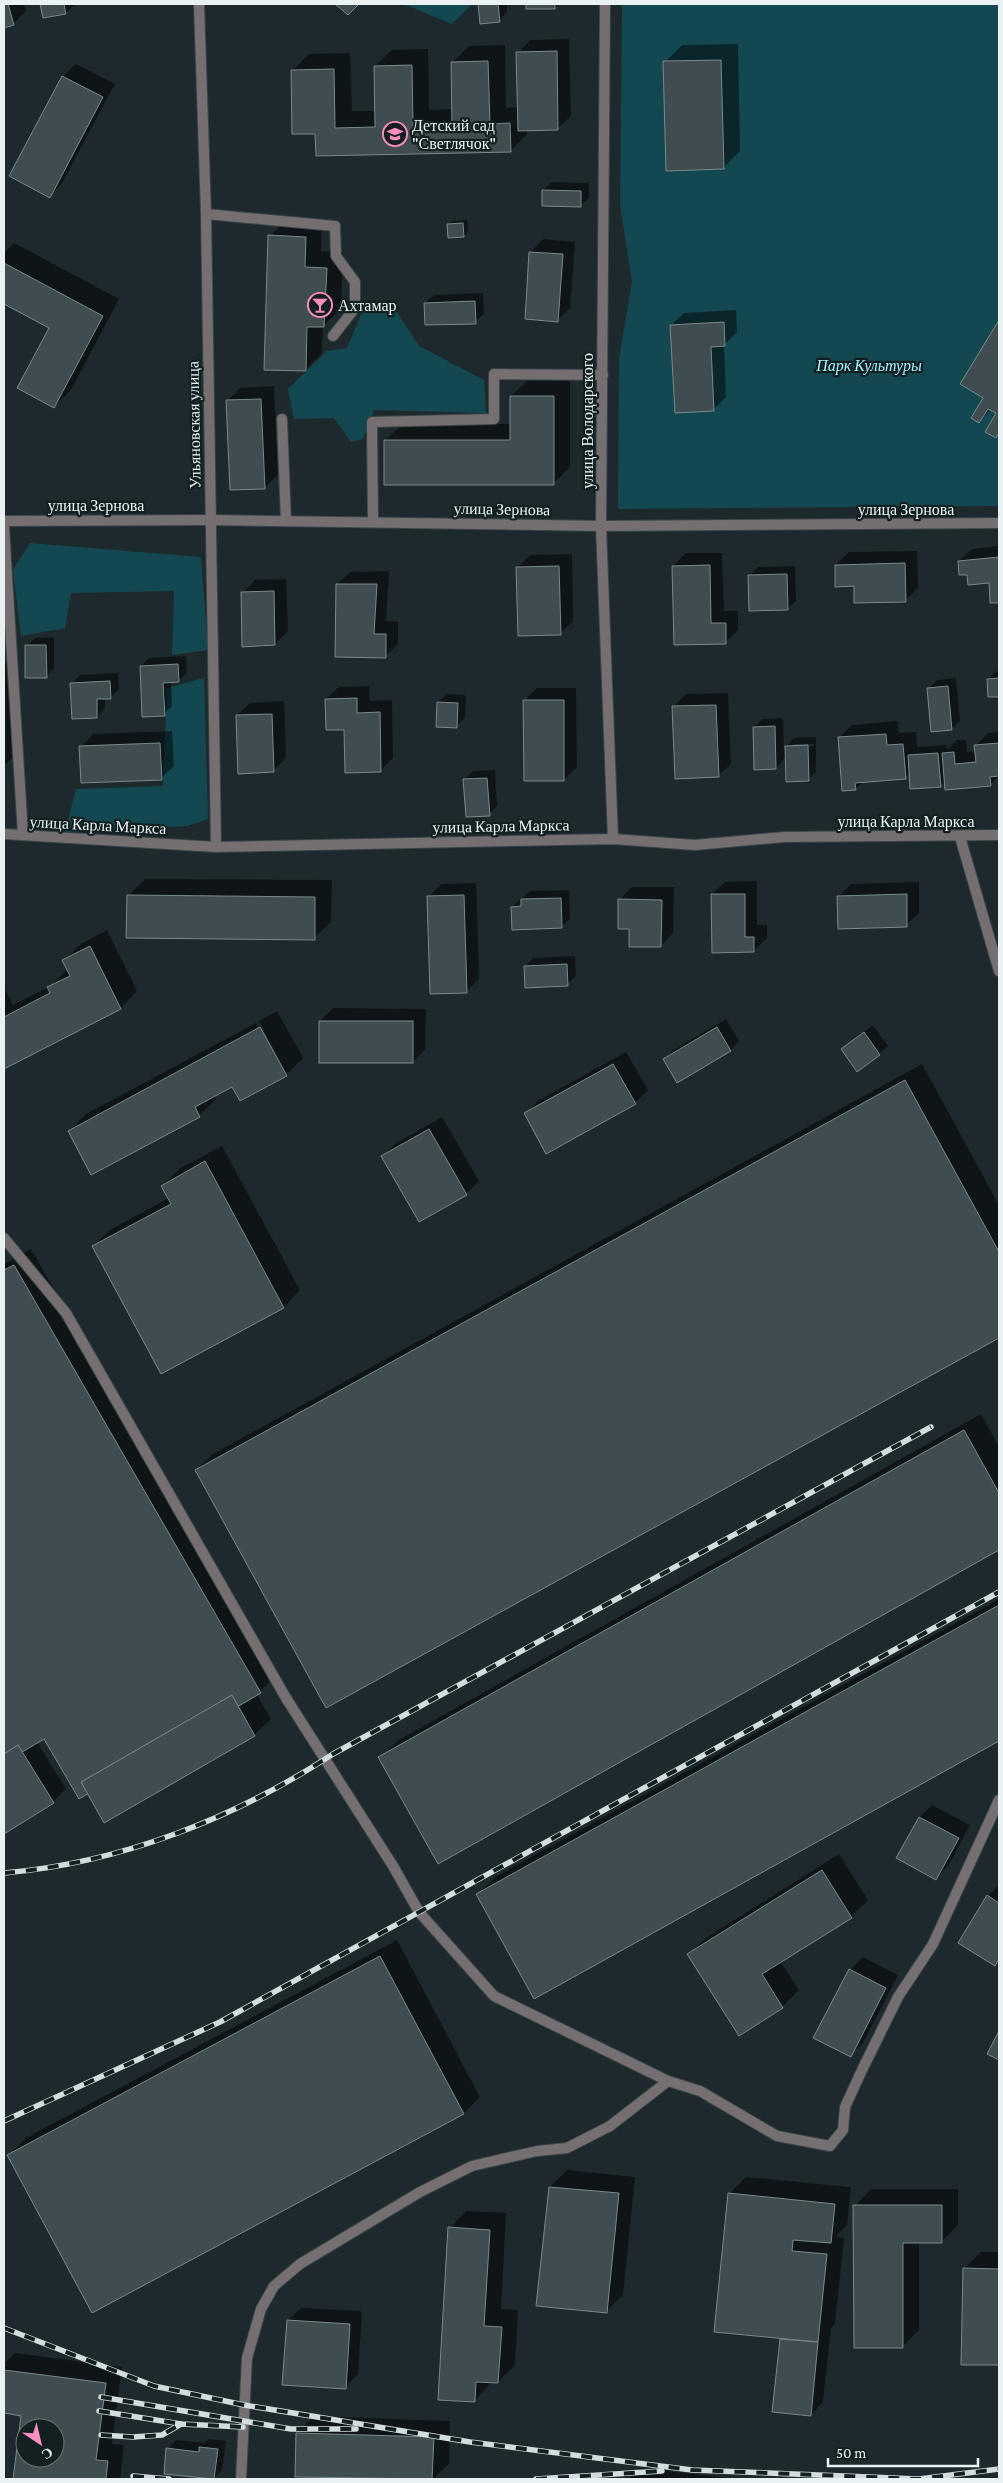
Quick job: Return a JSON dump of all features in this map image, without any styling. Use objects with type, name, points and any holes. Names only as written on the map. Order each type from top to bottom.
[{"type":"street","name":"Ульяновская улица","points":[[199,4],[206,214],[216,847]]},
{"type":"street","name":"улица Володарского","points":[[605,4],[602,526],[613,839]]},
{"type":"street","points":[[206,214],[335,226],[336,256],[354,282],[355,308],[334,336]]},
{"type":"street","points":[[372,522],[372,422],[494,419],[494,374],[602,375]]},
{"type":"street","points":[[282,419],[286,521]]},
{"type":"street","name":"улица Зернова","points":[[4,521],[211,520],[602,526],[999,523]]},
{"type":"street","points":[[4,527],[23,835]]},
{"type":"street","name":"улица Карла Маркса","points":[[4,834],[216,847],[613,839],[695,844],[784,837],[999,835]]},
{"type":"street","points":[[960,836],[999,971]]},
{"type":"street","points":[[4,1238],[66,1313],[286,1698],[393,1866],[419,1912],[494,1996],[668,2081],[700,2091],[777,2136],[830,2146],[843,2130],[845,2107],[866,2061],[898,1997],[933,1944],[999,1800]]},
{"type":"street","points":[[241,2479],[247,2358],[261,2309],[274,2286],[300,2264],[420,2192],[472,2166],[537,2151],[567,2148],[610,2126],[668,2081]]},
{"type":"green space","points":[[403,4],[472,4],[452,24]]},
{"type":"green space","name":"Парк Культуры","points":[[622,4],[999,4],[999,506],[618,509],[619,359],[632,282],[620,205]]},
{"type":"green space","points":[[362,312],[397,312],[419,346],[484,380],[486,413],[374,410],[363,439],[351,442],[334,418],[294,419],[288,389],[327,351],[347,348]]},
{"type":"green space","points":[[30,543],[201,557],[208,650],[172,655],[174,591],[71,593],[65,628],[21,636],[13,570]]},
{"type":"green space","points":[[204,678],[208,819],[187,826],[65,833],[76,789],[163,786],[167,688]]},
{"type":"building","points":[[4,4],[8,4],[14,25],[4,28]]},
{"type":"building","points":[[40,4],[64,4],[66,14],[43,18]]},
{"type":"building","points":[[335,4],[359,4],[348,15]]},
{"type":"building","points":[[478,4],[498,4],[500,22],[480,24]]},
{"type":"building","points":[[526,4],[555,4],[555,9],[526,9]]},
{"type":"building","points":[[557,51],[558,130],[518,131],[516,52]]},
{"type":"building","points":[[721,60],[724,169],[666,171],[663,61]]},
{"type":"building","points":[[488,61],[490,124],[510,123],[511,152],[316,156],[315,134],[292,134],[291,70],[334,69],[335,128],[375,127],[374,66],[412,65],[413,126],[452,125],[451,62]]},
{"type":"building","points":[[62,76],[103,97],[50,198],[9,176]]},
{"type":"building","points":[[542,190],[581,191],[581,207],[542,206]]},
{"type":"building","points":[[463,223],[464,237],[448,238],[447,224]]},
{"type":"building","points":[[268,235],[306,237],[305,267],[327,268],[324,327],[307,327],[306,371],[264,370]]},
{"type":"building","points":[[529,252],[563,254],[558,322],[525,319]]},
{"type":"building","points":[[4,263],[103,316],[54,408],[17,388],[49,328],[4,304]]},
{"type":"building","points":[[475,301],[476,324],[425,325],[424,303]]},
{"type":"building","points":[[999,320],[999,433],[996,438],[985,432],[996,413],[988,409],[979,423],[971,418],[983,398],[960,384]]},
{"type":"building","points":[[724,322],[725,346],[711,347],[714,411],[675,413],[670,325]]},
{"type":"building","points":[[510,396],[554,396],[554,485],[384,485],[384,440],[510,440]]},
{"type":"building","points":[[261,399],[265,489],[230,490],[226,400]]},
{"type":"building","points":[[999,557],[999,603],[990,603],[989,583],[968,585],[967,575],[959,575],[958,561]]},
{"type":"building","points":[[905,563],[906,602],[854,603],[854,586],[835,587],[835,565]]},
{"type":"building","points":[[710,565],[711,623],[726,623],[726,644],[674,645],[672,566]]},
{"type":"building","points":[[559,566],[561,635],[518,636],[516,567]]},
{"type":"building","points":[[787,574],[788,610],[749,611],[748,575]]},
{"type":"building","points":[[336,584],[377,584],[374,634],[386,634],[386,658],[335,657]]},
{"type":"building","points":[[274,591],[275,645],[242,647],[241,592]]},
{"type":"building","points":[[25,645],[46,645],[47,678],[25,678]]},
{"type":"building","points":[[178,664],[179,682],[163,683],[165,716],[142,717],[140,666]]},
{"type":"building","points":[[999,678],[999,697],[988,697],[987,679]]},
{"type":"building","points":[[110,681],[111,699],[97,699],[97,718],[72,719],[70,683]]},
{"type":"building","points":[[948,686],[952,730],[931,732],[927,688]]},
{"type":"building","points":[[357,698],[357,713],[380,712],[381,772],[345,773],[344,730],[326,730],[325,699]]},
{"type":"building","points":[[523,700],[564,700],[564,781],[524,781]]},
{"type":"building","points":[[437,702],[458,703],[457,728],[436,727]]},
{"type":"building","points":[[716,705],[719,777],[675,779],[672,706]]},
{"type":"building","points":[[272,714],[274,772],[238,774],[236,715]]},
{"type":"building","points":[[775,726],[776,769],[754,770],[753,727]]},
{"type":"building","points":[[886,734],[887,745],[903,744],[906,779],[855,783],[856,790],[842,791],[838,737]]},
{"type":"building","points":[[160,743],[162,780],[81,783],[79,746]]},
{"type":"building","points":[[999,743],[999,776],[990,777],[991,786],[945,790],[942,753],[954,752],[955,764],[976,762],[974,745]]},
{"type":"building","points":[[808,745],[809,781],[786,782],[785,746]]},
{"type":"building","points":[[938,753],[941,787],[910,789],[908,755]]},
{"type":"building","points":[[487,778],[490,816],[466,817],[463,779]]},
{"type":"building","points":[[711,894],[745,894],[745,937],[754,937],[754,952],[712,953]]},
{"type":"building","points":[[907,894],[907,927],[838,929],[837,896]]},
{"type":"building","points":[[127,895],[315,897],[315,940],[126,938]]},
{"type":"building","points":[[464,895],[467,993],[430,994],[427,896]]},
{"type":"building","points":[[561,898],[562,928],[512,930],[511,907],[521,906],[521,899]]},
{"type":"building","points":[[618,899],[662,900],[661,947],[629,947],[629,929],[618,929]]},
{"type":"building","points":[[90,946],[121,1009],[4,1069],[4,1017],[50,993],[47,987],[70,976],[62,960]]},
{"type":"building","points":[[567,964],[568,986],[525,988],[524,966]]},
{"type":"building","points":[[319,1021],[413,1021],[413,1063],[319,1063]]},
{"type":"building","points":[[260,1027],[287,1076],[240,1101],[232,1087],[195,1107],[200,1117],[91,1175],[68,1131]]},
{"type":"building","points":[[717,1027],[731,1051],[677,1083],[663,1059]]},
{"type":"building","points":[[864,1032],[880,1055],[857,1072],[841,1049]]},
{"type":"building","points":[[613,1064],[636,1104],[546,1154],[524,1113]]},
{"type":"building","points":[[905,1080],[999,1252],[999,1338],[326,1708],[195,1470]]},
{"type":"building","points":[[429,1129],[467,1195],[419,1222],[381,1156]]},
{"type":"building","points":[[205,1161],[284,1308],[161,1374],[92,1246],[171,1204],[161,1186]]},
{"type":"building","points":[[14,1265],[261,1693],[79,1799],[44,1739],[4,1763],[4,1270]]},
{"type":"building","points":[[964,1430],[999,1493],[999,1550],[438,1864],[378,1757]]},
{"type":"building","points":[[999,1605],[999,1741],[534,1999],[476,1894]]},
{"type":"building","points":[[232,1695],[255,1736],[104,1823],[81,1782]]},
{"type":"building","points":[[18,1745],[54,1803],[4,1834],[4,1754]]},
{"type":"building","points":[[919,1817],[959,1838],[936,1880],[896,1858]]},
{"type":"building","points":[[822,1870],[852,1918],[762,1974],[783,2008],[739,2036],[687,1954]]},
{"type":"building","points":[[987,1895],[999,1903],[999,1959],[995,1966],[958,1943]]},
{"type":"building","points":[[380,1956],[464,2114],[92,2313],[7,2155]]},
{"type":"building","points":[[849,1969],[886,1988],[851,2057],[813,2038]]},
{"type":"building","points":[[999,2031],[999,2060],[987,2054]]},
{"type":"building","points":[[549,2187],[619,2193],[607,2313],[536,2306]]},
{"type":"building","points":[[728,2193],[835,2204],[831,2243],[793,2240],[792,2251],[827,2254],[818,2342],[714,2332]]},
{"type":"building","points":[[853,2205],[942,2205],[942,2243],[903,2243],[903,2348],[854,2348]]},
{"type":"building","points":[[448,2227],[490,2230],[484,2326],[502,2327],[498,2383],[476,2382],[475,2402],[438,2400]]},
{"type":"building","points":[[963,2268],[999,2269],[999,2365],[961,2365]]},
{"type":"building","points":[[287,2320],[350,2324],[346,2389],[282,2385]]},
{"type":"building","points":[[780,2339],[818,2342],[811,2416],[772,2412]]},
{"type":"building","points":[[4,2370],[106,2383],[96,2460],[108,2461],[106,2479],[13,2479],[15,2463],[15,2468],[65,2468],[65,2418],[21,2418],[21,2416],[4,2413]]},
{"type":"building","points":[[296,2433],[434,2437],[432,2479],[295,2477]]},
{"type":"building","points":[[199,2447],[218,2449],[214,2479],[164,2474],[166,2448],[199,2452]]},
{"type":"railway","points":[[4,1873],[48,1868],[134,1848],[176,1834],[257,1798],[333,1754],[931,1427]]},
{"type":"railway","points":[[4,2121],[220,2022],[999,1592]]},
{"type":"railway","points":[[4,2328],[154,2386],[244,2405],[470,2442],[692,2470],[919,2479],[999,2469]]},
{"type":"railway","points":[[101,2397],[291,2429],[356,2429]]},
{"type":"railway","points":[[99,2411],[181,2424],[243,2427]]},
{"type":"railway","points":[[101,2435],[133,2437],[162,2435],[181,2424]]},
{"type":"railway","points":[[536,2479],[662,2471]]},
{"type":"railway","points":[[133,2476],[169,2479]]},
{"type":"place","name":"Детский сад \"Светлячок\"","points":[[395,134]]},
{"type":"place","name":"Ахтамар","points":[[320,305]]}]
